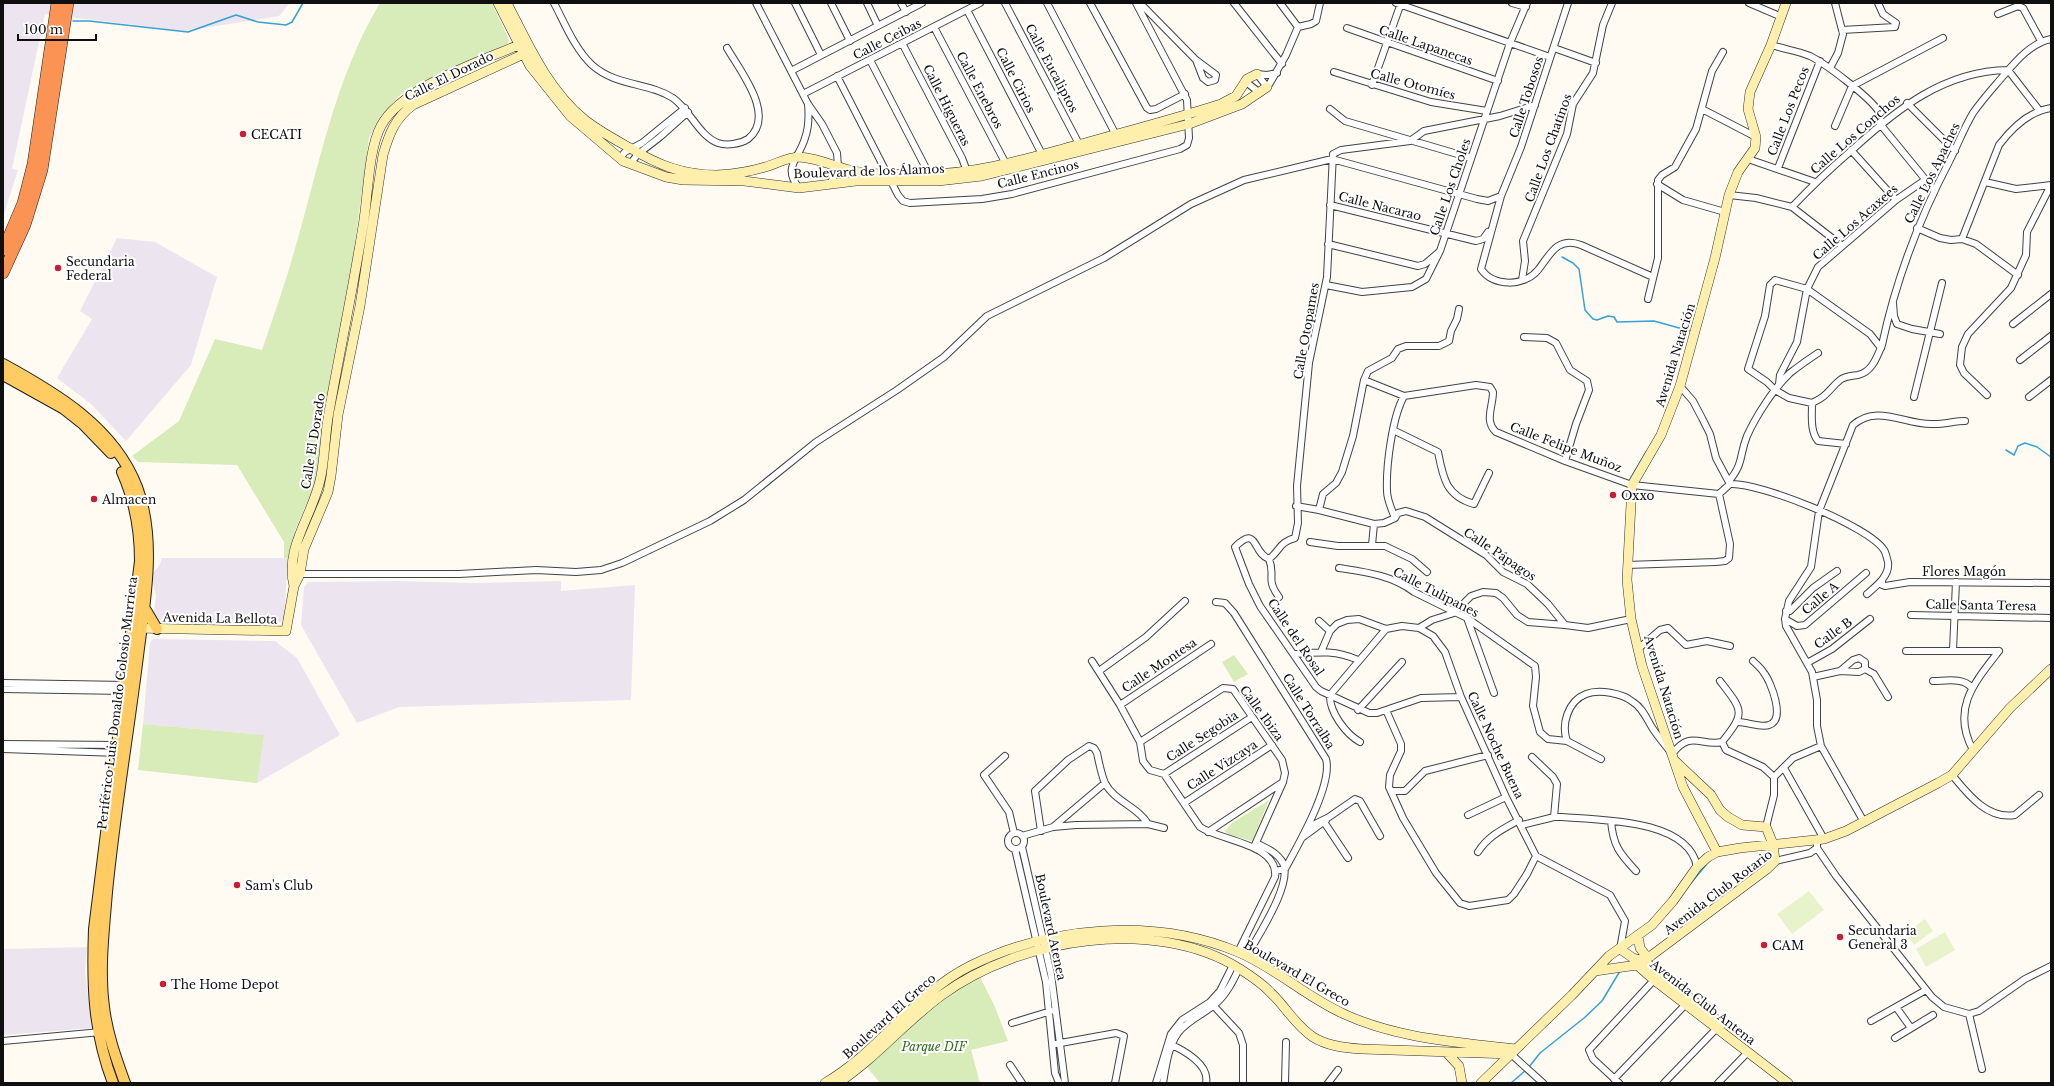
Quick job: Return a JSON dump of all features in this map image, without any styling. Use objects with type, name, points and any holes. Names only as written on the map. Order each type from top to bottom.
[{"type":"highway","points":[[3,250],[23,203],[31,171],[57,3]]},
{"type":"highway","points":[[3,273],[25,225],[42,170],[68,3]]},
{"type":"main road","name":"Periférico Luis Donaldo Colosio Murrieta","points":[[3,364],[52,393],[85,416],[104,434],[120,455],[137,486],[144,511],[148,561],[144,607],[137,628]]},
{"type":"main road","name":"Periférico Luis Donaldo Colosio Murrieta","points":[[3,375],[64,409],[83,424],[111,453],[121,470],[134,500],[140,538],[137,628],[94,929],[93,995],[103,1031],[114,1083]]},
{"type":"main road","points":[[144,607],[157,629]]},
{"type":"main road","name":"Periférico Luis Donaldo Colosio Murrieta","points":[[103,1031],[125,1083]]},
{"type":"street","name":"Boulevard de los Álamos","points":[[498,3],[543,84],[570,116],[620,158],[630,164],[675,179],[751,182],[799,188],[889,177],[928,174],[968,174],[1006,164],[1044,158],[1079,144],[1189,124],[1228,111],[1263,90],[1277,73],[1298,27]]},
{"type":"street","name":"Boulevard de los Álamos","points":[[507,3],[524,48],[571,106],[600,131],[667,168],[681,172],[718,175],[763,168],[796,157],[825,161],[858,172],[889,177],[938,181],[1044,158],[1118,138],[1230,100],[1239,93],[1251,75],[1257,74]]},
{"type":"street","points":[[554,3],[585,57],[600,72],[623,82],[662,93],[673,98],[686,110],[708,136],[718,142],[736,144],[745,141],[753,134],[758,124],[760,114],[758,104],[727,48]]},
{"type":"street","points":[[794,3],[821,55]]},
{"type":"street","points":[[830,3],[850,41]]},
{"type":"street","points":[[867,3],[878,26]]},
{"type":"street","points":[[901,3],[906,12]]},
{"type":"street","points":[[791,71],[922,3]]},
{"type":"street","name":"Calle Ceibas","points":[[803,94],[980,3]]},
{"type":"street","name":"Calle Eucaliptos","points":[[1005,3],[1079,144]]},
{"type":"street","points":[[1048,3],[1118,138]]},
{"type":"street","points":[[1090,3],[1147,108],[1150,110],[1156,109],[1185,94]]},
{"type":"street","name":"Calle Encinos","points":[[837,76],[900,199],[910,203],[982,199],[1012,194],[1184,147],[1189,142],[1189,113],[1185,94],[1151,34],[1136,3]]},
{"type":"street","points":[[1140,3],[1196,60]]},
{"type":"street","points":[[1234,3],[1282,64]]},
{"type":"street","points":[[1280,3],[1298,27],[1314,23],[1320,3]]},
{"type":"street","points":[[1512,3],[1526,5]]},
{"type":"street","name":"Calle Tobosos","points":[[1522,280],[1500,283],[1490,278],[1482,271],[1480,267],[1501,196],[1521,146],[1568,3]]},
{"type":"street","name":"Calle Los Chatinos","points":[[1522,280],[1525,261],[1523,241],[1567,134],[1573,104],[1593,73],[1603,25],[1612,3]]},
{"type":"street","points":[[1749,3],[1782,17]]},
{"type":"street","points":[[1756,138],[1750,121],[1749,96],[1772,45],[1786,3]]},
{"type":"street","name":"Calle Los Pecos","points":[[1830,68],[1840,46],[1842,30],[1835,3]]},
{"type":"street","points":[[1842,30],[1872,29],[1897,25],[1883,14],[1878,3]]},
{"type":"street","points":[[758,4],[808,104],[832,144],[838,158],[838,166],[830,185]]},
{"type":"street","points":[[1372,85],[1387,44],[1399,4],[1550,57]]},
{"type":"street","name":"Calle Los Choles","points":[[1326,285],[1362,292],[1412,287],[1426,279],[1440,251],[1510,43],[1526,5]]},
{"type":"street","points":[[1998,14],[2015,7],[2023,8],[2041,42]]},
{"type":"street","name":"Calle Cirios","points":[[967,10],[1044,158]]},
{"type":"street","points":[[1151,34],[1162,26]]},
{"type":"street","name":"Calle Enebros","points":[[934,27],[1006,164]]},
{"type":"street","name":"Calle Lapanecas","points":[[1347,28],[1387,44],[1498,81]]},
{"type":"street","points":[[1835,126],[1852,86],[1943,38]]},
{"type":"street","name":"Calle Los Apaches","points":[[1812,403],[1828,395],[1845,377],[1870,369],[1881,348],[1893,300],[1917,228],[1934,190],[1967,125],[1981,102],[2020,57],[2041,42],[2051,39]]},
{"type":"street","name":"Calle Higueras","points":[[902,43],[968,174]]},
{"type":"street","points":[[1772,45],[1808,56],[1820,62],[1852,86],[1878,111],[1880,124],[1934,190]]},
{"type":"street","name":"Calle El Dorado","points":[[294,586],[294,548],[311,511],[321,476],[333,415],[359,256],[374,151],[381,126],[391,112],[412,94],[524,48]]},
{"type":"street","points":[[1554,48],[1596,63]]},
{"type":"street","points":[[1648,299],[1658,258],[1657,184],[1660,177],[1675,167],[1679,162],[1684,148],[1696,129],[1712,71],[1723,52]]},
{"type":"street","points":[[870,60],[928,174]]},
{"type":"street","name":"Calle Los Pecos","points":[[1778,168],[1820,62]]},
{"type":"street","points":[[2008,70],[2038,110]]},
{"type":"street","name":"Calle Los Conchos","points":[[1792,207],[1816,182],[1851,150],[1906,103],[1952,80],[1989,72],[2008,70]]},
{"type":"street","name":"Calle Otomíes","points":[[1334,72],[1437,104],[1487,111]]},
{"type":"street","points":[[1263,90],[1257,74],[1267,75],[1277,73]]},
{"type":"street","points":[[1246,82],[1263,90]]},
{"type":"street","points":[[1906,103],[1954,151]]},
{"type":"street","points":[[799,188],[791,175],[791,168],[807,133],[808,104]]},
{"type":"street","points":[[1332,159],[1334,152],[1341,150],[1410,140],[1424,131],[1485,119],[1519,111],[1535,105]]},
{"type":"street","points":[[1962,239],[1995,154],[2005,137],[2038,110],[2051,108]]},
{"type":"street","points":[[1330,109],[1345,121],[1471,158]]},
{"type":"street","points":[[630,164],[635,151],[642,143],[659,128],[686,110]]},
{"type":"street","points":[[620,158],[625,152],[635,151],[664,134],[686,110]]},
{"type":"street","points":[[1702,110],[1756,138]]},
{"type":"street","points":[[659,128],[664,134]]},
{"type":"street","name":"Avenida Natación","points":[[1716,852],[1683,787],[1642,666],[1631,620],[1627,565],[1632,485],[1661,435],[1680,386],[1715,258],[1729,195],[1738,172],[1755,148],[1756,138]]},
{"type":"street","points":[[1851,150],[1896,200]]},
{"type":"street","points":[[295,574],[459,574],[536,570],[576,572],[601,570],[622,563],[710,521],[744,500],[816,442],[939,361],[977,324],[997,310],[1104,258],[1191,204],[1244,180],[1332,159],[1459,195],[1484,200],[1501,196]]},
{"type":"street","name":"Calle Otopames","points":[[1269,559],[1274,555],[1281,544],[1295,538],[1298,523],[1296,506],[1309,363],[1326,285],[1332,159]]},
{"type":"street","points":[[1748,159],[1816,182]]},
{"type":"street","name":"Calle Los Acaxees","points":[[1779,384],[1780,375],[1797,342],[1807,289],[1818,266],[1896,200],[1925,180]]},
{"type":"street","points":[[1985,182],[2016,188],[2051,185]]},
{"type":"street","points":[[1657,184],[1684,200],[1725,212]]},
{"type":"street","points":[[1987,395],[1964,373],[1960,365],[1962,347],[1968,334],[2011,288],[2026,256],[2027,232],[2051,185]]},
{"type":"street","points":[[1729,195],[1756,198],[1792,207],[1841,246]]},
{"type":"street","name":"Calle Nacarao","points":[[1330,205],[1478,241],[1484,239],[1490,229]]},
{"type":"street","points":[[1917,228],[1940,238],[1950,240],[1962,239],[1976,244],[2018,275]]},
{"type":"street","points":[[1522,280],[1538,270],[1552,250],[1570,242],[1581,245],[1653,277]]},
{"type":"street","points":[[1328,244],[1414,266],[1425,264],[1440,251]]},
{"type":"street","points":[[1846,444],[1818,441],[1814,436],[1812,403],[1789,398],[1775,390],[1767,382],[1748,369],[1766,316],[1770,285],[1773,280],[1780,280],[1807,289],[1870,334],[1881,348]]},
{"type":"street","points":[[1914,397],[1928,333],[1942,283]]},
{"type":"street","points":[[2013,324],[2051,294]]},
{"type":"street","points":[[1893,300],[1894,316],[1897,324],[1928,333],[1940,334]]},
{"type":"street","points":[[1319,510],[1323,494],[1336,482],[1342,472],[1353,436],[1364,380],[1368,371],[1392,358],[1398,350],[1406,346],[1439,346],[1449,341],[1459,309]]},
{"type":"street","points":[[2020,360],[2051,336]]},
{"type":"street","points":[[1524,338],[1548,338],[1556,343],[1569,368],[1587,381],[1588,384],[1589,390],[1576,424],[1565,461]]},
{"type":"street","points":[[1627,565],[1716,562],[1725,561],[1729,558],[1730,544],[1720,494],[1740,465],[1743,447],[1748,434],[1779,384],[1818,353]]},
{"type":"street","points":[[1364,380],[1404,396],[1398,408],[1393,430],[1386,492],[1395,518]]},
{"type":"street","points":[[2029,397],[2051,380]]},
{"type":"street","name":"Calle Felipe Muñoz","points":[[1404,396],[1476,385],[1490,387],[1493,392],[1489,420],[1491,428],[1496,432],[1565,461],[1632,485],[1720,494]]},
{"type":"street","points":[[1680,386],[1693,401],[1702,418],[1710,434],[1716,458],[1729,482]]},
{"type":"street","points":[[1864,822],[1821,746],[1813,677],[1807,663],[1786,626],[1784,618],[1798,585],[1811,567],[1819,511],[1853,425],[1858,420],[1875,415],[1886,415],[1934,424],[1965,420]]},
{"type":"street","points":[[1393,430],[1438,452],[1444,478],[1451,491],[1462,500],[1474,504],[1488,472]]},
{"type":"street","points":[[1729,482],[1760,488],[1819,511],[1848,524],[1884,550],[1888,563],[1887,572],[1882,580],[1867,594]]},
{"type":"street","name":"Calle Pápagos","points":[[1296,506],[1319,510],[1374,524],[1380,524],[1395,518],[1398,513],[1406,512],[1425,517],[1480,551],[1503,572],[1527,584],[1548,604],[1565,625]]},
{"type":"street","points":[[1372,545],[1374,524]]},
{"type":"street","name":"Calle del Rosal","points":[[1269,559],[1264,557],[1252,539],[1243,539],[1235,547],[1249,584],[1260,606],[1316,686],[1330,696],[1369,714],[1377,714],[1420,698],[1461,697]]},
{"type":"street","points":[[1310,542],[1338,546],[1385,546],[1404,554],[1427,572]]},
{"type":"street","points":[[1269,559],[1272,568],[1270,581],[1272,588],[1279,597]]},
{"type":"street","name":"Calle Tulipanes","points":[[1339,568],[1370,572],[1407,586],[1454,613],[1467,618],[1535,666],[1536,677],[1534,706],[1540,732],[1548,738],[1567,741],[1601,759]]},
{"type":"street","points":[[1786,611],[1790,611],[1813,588],[1837,571]]},
{"type":"street","name":"Calle A","points":[[1784,618],[1797,626],[1805,625],[1866,573]]},
{"type":"street","name":"Flores Magón","points":[[1882,580],[1882,585],[1885,586],[1910,582],[2051,583]]},
{"type":"street","points":[[1954,650],[1956,582]]},
{"type":"street","name":"Avenida La Bellota","points":[[137,628],[286,630],[294,586]]},
{"type":"street","points":[[1419,628],[1432,620],[1454,613],[1471,596],[1483,592],[1496,593],[1503,598],[1524,621],[1534,624],[1565,625],[1588,628],[1631,620]]},
{"type":"street","points":[[1099,670],[1146,637],[1185,601]]},
{"type":"street","name":"Calle Torralba","points":[[1160,1082],[1176,1026],[1212,1004],[1240,963],[1281,892],[1284,883],[1284,870],[1307,828],[1326,780],[1328,765],[1326,759],[1234,613],[1225,603],[1216,602]]},
{"type":"street","name":"Calle Santa Teresa","points":[[1912,615],[2051,618]]},
{"type":"street","points":[[1467,618],[1494,693]]},
{"type":"street","name":"Calle Noche Buena","points":[[1330,630],[1337,624],[1347,620],[1359,619],[1386,629],[1402,626],[1419,628],[1433,636],[1445,652],[1461,697],[1506,797],[1536,856]]},
{"type":"street","name":"Calle B","points":[[1807,663],[1832,649],[1870,619]]},
{"type":"street","points":[[1318,621],[1330,630],[1321,652]]},
{"type":"street","points":[[1638,649],[1660,630],[1668,628],[1686,645],[1707,641],[1730,646]]},
{"type":"street","points":[[1360,742],[1348,732],[1337,716],[1330,703],[1330,696],[1358,660],[1386,629]]},
{"type":"street","name":"Calle Montesa","points":[[1120,705],[1211,644]]},
{"type":"street","points":[[1906,651],[1999,651],[1972,688],[1963,718],[1964,729],[1973,750]]},
{"type":"street","points":[[1295,654],[1321,652],[1343,654],[1358,660]]},
{"type":"street","points":[[1840,671],[1853,660],[1859,658],[1865,662],[1865,669]]},
{"type":"street","points":[[1092,661],[1120,705],[1140,742],[1141,752],[1147,766],[1156,773],[1164,774],[1200,827],[1208,832],[1255,845],[1276,854],[1283,863],[1284,870],[1275,871]]},
{"type":"street","points":[[1738,722],[1767,726],[1774,723],[1777,718],[1777,710],[1768,680],[1753,661]]},
{"type":"street","points":[[1358,710],[1402,662]]},
{"type":"street","points":[[1813,677],[1840,671],[1853,673],[1865,669],[1874,674],[1888,697]]},
{"type":"street","points":[[1639,959],[1634,944],[1638,938],[1663,913],[1697,867],[1716,852],[1773,844],[1820,843],[1864,822],[1952,775],[2010,708],[2051,669]]},
{"type":"street","points":[[1673,757],[1685,742],[1696,740],[1714,743],[1722,742],[1738,722],[1739,716],[1737,703],[1720,681]]},
{"type":"street","points":[[1933,681],[1962,681],[1972,688]]},
{"type":"street","points":[[3,683],[129,688]]},
{"type":"street","points":[[3,689],[82,687]]},
{"type":"street","name":"Calle Ibiza","points":[[1140,742],[1225,687],[1233,689],[1272,745],[1285,767],[1283,782],[1255,845]]},
{"type":"street","points":[[1567,741],[1565,728],[1567,714],[1572,704],[1586,694],[1609,693],[1634,702],[1642,711],[1652,728],[1673,757],[1711,795],[1720,810],[1728,817],[1742,825],[1766,827]]},
{"type":"street","points":[[1386,710],[1401,744],[1401,751],[1389,782],[1389,787],[1393,791],[1403,818],[1436,873],[1460,903],[1469,906],[1504,901],[1512,897],[1527,874],[1536,856],[1610,895],[1625,921],[1620,949],[1607,969]]},
{"type":"street","name":"Calle Segobia","points":[[1164,774],[1252,717]]},
{"type":"street","points":[[1722,742],[1726,750],[1762,767],[1774,777]]},
{"type":"street","points":[[3,744],[120,749]]},
{"type":"street","name":"Calle Vizcaya","points":[[1184,803],[1272,745]]},
{"type":"street","points":[[1041,831],[1035,790],[1068,760],[1089,746],[1094,748],[1097,752],[1105,783],[1128,804],[1142,814],[1148,824]]},
{"type":"street","points":[[1775,861],[1773,844],[1766,827],[1774,795],[1774,777],[1793,758],[1821,746]]},
{"type":"street","points":[[3,749],[120,749]]},
{"type":"street","points":[[1393,791],[1405,791],[1425,771],[1488,755]]},
{"type":"street","points":[[1005,756],[984,775],[1010,812],[1014,833]]},
{"type":"street","points":[[1532,757],[1553,777],[1557,784],[1554,817]]},
{"type":"street","points":[[1784,768],[1836,876],[1926,990],[1944,1006],[1969,1014],[1979,1011],[2024,978],[2051,966]]},
{"type":"street","points":[[1952,775],[1973,800],[1980,805],[2002,815],[2015,815],[2039,795]]},
{"type":"street","points":[[1208,832],[1283,782]]},
{"type":"street","points":[[1053,827],[1105,783]]},
{"type":"street","points":[[1468,815],[1506,797]]},
{"type":"street","points":[[1302,838],[1355,799],[1360,801],[1380,836]]},
{"type":"street","points":[[1478,852],[1484,842],[1494,834],[1520,823],[1554,817],[1611,820],[1639,825],[1676,838],[1685,844],[1692,852],[1696,858],[1697,867]]},
{"type":"street","points":[[1307,828],[1326,819]]},
{"type":"street","points":[[1326,819],[1348,858]]},
{"type":"street","points":[[1611,820],[1615,844],[1618,852],[1636,871]]},
{"type":"street","points":[[1014,833],[1022,836],[1053,827],[1148,824],[1164,828]]},
{"type":"street","points":[[1014,833],[1008,841],[1014,849],[1022,847],[1024,842],[1022,836]]},
{"type":"street","name":"Avenida Club Rotario","points":[[1639,959],[1767,869],[1775,861],[1810,853],[1820,843]]},
{"type":"street","points":[[1238,952],[1275,877],[1274,864],[1269,857],[1255,845]]},
{"type":"street","name":"Boulevard Atenea","points":[[1022,847],[1034,900],[1041,944],[1048,1012],[1064,1083]]},
{"type":"street","name":"Boulevard Atenea","points":[[1014,849],[1026,901],[1041,944],[1055,1011],[1055,1073],[1059,1083]]},
{"type":"street","points":[[1018,863],[1025,861]]},
{"type":"street","points":[[1021,876],[1028,874]]},
{"type":"street","points":[[1026,901],[1034,900]]},
{"type":"street","name":"Boulevard El Greco","points":[[825,1083],[856,1062],[937,986],[970,966],[1041,944],[1114,930],[1149,931],[1170,934],[1238,952],[1240,963],[1272,993],[1297,1023],[1313,1037],[1342,1048],[1444,1053],[1513,1051]]},
{"type":"street","points":[[1481,1083],[1609,956],[1638,938]]},
{"type":"street","points":[[1638,938],[1643,954],[1639,959]]},
{"type":"street","name":"Boulevard El Greco","points":[[838,1083],[864,1064],[942,995],[994,965],[1041,944],[1105,940],[1159,942],[1192,949],[1280,976],[1319,1002],[1344,1015],[1399,1033],[1513,1051]]},
{"type":"street","points":[[1218,946],[1240,963]]},
{"type":"street","name":"Avenida Club Antena","points":[[1620,949],[1639,959],[1794,1083]]},
{"type":"street","name":"Avenida Club Antena","points":[[1595,971],[1607,969],[1639,959]]},
{"type":"street","name":"Avenida Club Antena","points":[[1639,959],[1654,980],[1788,1083]]},
{"type":"street","points":[[1654,980],[1589,1050],[1593,1059],[1617,1081],[1686,1004]]},
{"type":"street","points":[[1871,1021],[1926,990]]},
{"type":"street","points":[[1212,1004],[1239,1033],[1242,1039],[1243,1083]]},
{"type":"street","points":[[1896,1007],[1910,1028]]},
{"type":"street","points":[[1012,1023],[1055,1011]]},
{"type":"street","points":[[1895,1038],[1933,1014]]},
{"type":"street","points":[[1969,1014],[1982,1068]]},
{"type":"street","points":[[1664,1083],[1717,1028]]},
{"type":"street","points":[[3,1041],[103,1031]]},
{"type":"street","points":[[1055,1044],[1116,1033],[1122,1034],[1124,1036],[1115,1083]]},
{"type":"street","points":[[1375,1050],[1377,1048],[1400,1046],[1402,1039],[1399,1033]]},
{"type":"street","points":[[1444,1040],[1444,1053],[1459,1066],[1462,1083]]},
{"type":"street","points":[[1285,1083],[1286,1042]]},
{"type":"street","points":[[1170,1044],[1190,1056],[1202,1066],[1207,1074],[1206,1083]]},
{"type":"street","points":[[1513,1051],[1543,1083]]},
{"type":"street","points":[[1718,1083],[1748,1052]]},
{"type":"street","points":[[1010,1065],[1022,1083]]},
{"type":"street","points":[[1328,1083],[1338,1070]]},
{"type":"shaded area","points":[[3,3],[290,3],[279,16],[184,31],[45,14],[12,169],[18,170],[3,217]]},
{"type":"shaded area","points":[[117,238],[155,242],[217,277],[191,365],[126,441],[91,404],[57,378],[92,319],[80,311]]},
{"type":"shaded area","points":[[162,558],[288,558],[284,619],[280,622],[153,620],[156,596],[151,575],[159,566]]},
{"type":"shaded area","points":[[399,581],[471,583],[561,581],[561,591],[635,585],[631,700],[399,707],[357,723],[301,625],[304,587],[308,582]]},
{"type":"shaded area","points":[[154,639],[275,641],[297,658],[340,735],[257,783],[263,735],[143,724],[150,642]]},
{"type":"shaded area","points":[[87,947],[85,972],[92,1028],[3,1035],[3,949]]},
{"type":"green space","points":[[380,3],[492,3],[509,40],[507,46],[401,94],[380,117],[369,138],[349,287],[331,374],[315,484],[296,528],[288,558],[284,558],[284,542],[237,465],[138,462],[132,456],[179,421],[215,339],[262,350],[283,289],[339,93],[364,32]]},
{"type":"green space","points":[[1234,655],[1248,674],[1234,682],[1222,662]]},
{"type":"green space","points":[[143,724],[264,735],[257,783],[138,770]]},
{"type":"green space","points":[[1269,800],[1252,841],[1229,835],[1225,831],[1232,823]]},
{"type":"green space","points":[[1809,891],[1824,910],[1792,934],[1777,914]]},
{"type":"green space","points":[[1925,919],[1933,931],[1914,945],[1906,933]]},
{"type":"green space","points":[[1945,932],[1955,950],[1926,967],[1916,949]]},
{"type":"green space","name":"Parque DIF","points":[[977,971],[995,1007],[1008,1041],[971,1050],[980,1083],[880,1083],[862,1061]]},
{"type":"waterway","points":[[73,21],[89,21],[188,32],[236,15],[258,22],[286,25],[292,22],[303,3]]},
{"type":"waterway","points":[[1562,257],[1573,263],[1579,269],[1585,310],[1593,319],[1597,320],[1608,316],[1614,317],[1617,322],[1654,321],[1690,331]]},
{"type":"waterway","points":[[2006,450],[2014,455],[2018,446],[2025,443],[2037,447],[2051,457]]},
{"type":"waterway","points":[[1629,481],[1646,452]]},
{"type":"waterway","points":[[1691,883],[1706,865]]},
{"type":"waterway","points":[[1529,1067],[1540,1053],[1584,1018],[1602,1001],[1620,971]]},
{"type":"waterway","points":[[1511,1083],[1526,1070]]},
{"type":"place","name":"CECATI","points":[[243,134]]},
{"type":"place","name":"Secundaria Federal","points":[[58,268]]},
{"type":"place","name":"Oxxo","points":[[1613,495]]},
{"type":"place","name":"Almacen","points":[[94,499]]},
{"type":"place","name":"Sam's Club","points":[[237,885]]},
{"type":"place","name":"Secundaria General 3","points":[[1840,937]]},
{"type":"place","name":"CAM","points":[[1764,945]]},
{"type":"place","name":"The Home Depot","points":[[163,984]]}]
